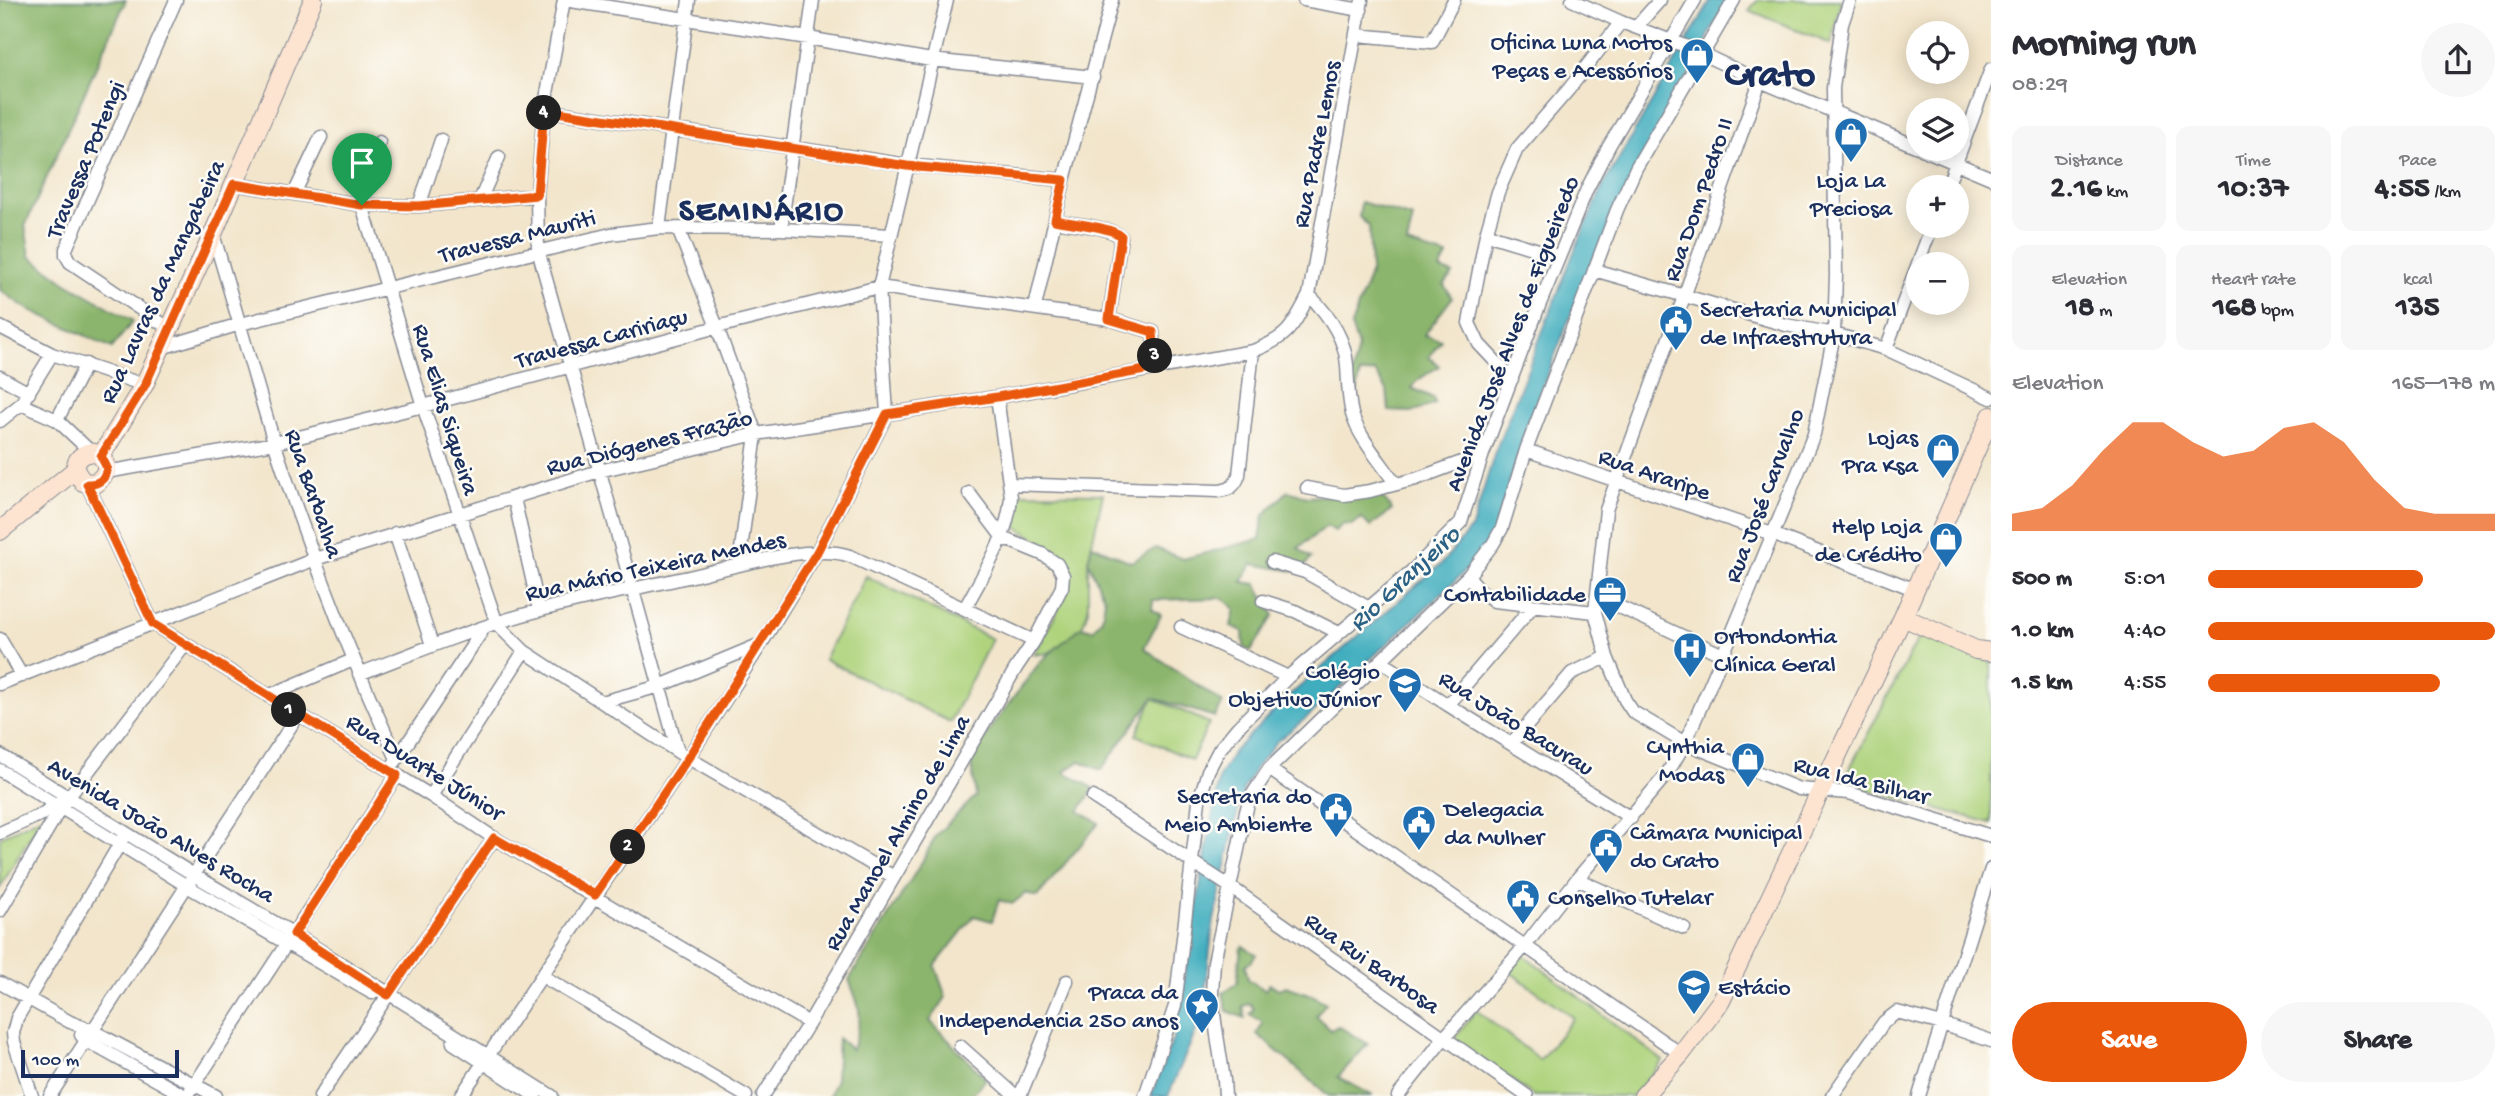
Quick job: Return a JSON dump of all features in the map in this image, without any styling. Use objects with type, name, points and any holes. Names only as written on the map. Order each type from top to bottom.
[{"type":"main road","name":"Rua Lavras da Mangabeira","points":[[0,531],[81,477],[79,458],[100,460],[145,385],[313,0]]},
{"type":"main road","points":[[1643,1096],[1681,1054],[1721,1001],[1916,590],[1991,416]]},
{"type":"main road","points":[[81,477],[101,480],[100,460]]},
{"type":"main road","points":[[1903,617],[1976,650],[1991,652]]},
{"type":"street","name":"Travessa Potengi","points":[[170,329],[70,262],[66,248],[176,0]]},
{"type":"street","points":[[683,755],[660,686],[538,250],[537,195],[544,110],[564,0],[931,60],[1093,77]]},
{"type":"street","points":[[659,228],[689,0]]},
{"type":"street","points":[[781,229],[813,0]]},
{"type":"street","points":[[461,1096],[595,895],[683,755],[761,644],[817,552],[887,414],[879,288],[947,0]]},
{"type":"street","points":[[1034,307],[1064,180],[1112,0]]},
{"type":"street","points":[[1304,0],[1362,5]]},
{"type":"street","points":[[1357,35],[1432,43],[1454,0]]},
{"type":"street","points":[[1572,0],[1906,142]]},
{"type":"street","points":[[1636,27],[1660,0]]},
{"type":"street","name":"Avenida José Alves de Figueiredo","points":[[1145,1096],[1175,1006],[1194,863],[1199,801],[1208,771],[1219,750],[1237,728],[1288,677],[1414,569],[1461,522],[1483,454],[1558,256],[1587,190],[1609,146],[1695,0]]},
{"type":"street","points":[[1225,1096],[1212,978],[1229,886],[1250,798],[1269,769],[1468,576],[1493,544],[1502,528],[1526,450],[1594,270],[1636,168],[1734,0]]},
{"type":"street","name":"Rua José Carvalho","points":[[1398,1096],[1444,1038],[1525,946],[1577,879],[1662,782],[1685,743],[1723,656],[1814,434],[1834,334],[1837,229],[1834,78],[1842,24],[1850,0]]},
{"type":"street","name":"Rua Padre Lemos","points":[[1309,295],[1362,5]]},
{"type":"street","points":[[1512,379],[1479,344],[1469,323],[1486,234],[1498,192],[1517,149],[1569,89],[1621,22]]},
{"type":"street","points":[[1952,175],[1991,69]]},
{"type":"street","name":"Rua Dom Pedro II","points":[[1595,612],[1606,510],[1760,81]]},
{"type":"street","points":[[544,110],[907,166],[1064,180]]},
{"type":"street","points":[[294,194],[321,137]]},
{"type":"street","points":[[419,206],[440,140]]},
{"type":"street","name":"Rua Elias Siqueira","points":[[379,142],[363,184],[362,205],[490,626]]},
{"type":"street","points":[[480,200],[499,157]]},
{"type":"street","points":[[1951,161],[1991,178]]},
{"type":"street","points":[[234,184],[362,205],[419,206],[537,195]]},
{"type":"street","points":[[1055,220],[1115,232],[1121,236],[1122,246],[1109,319]]},
{"type":"street","name":"Travessa Mauriti","points":[[161,348],[240,324],[611,234],[659,228],[781,229],[891,235]]},
{"type":"street","points":[[678,229],[756,434],[739,565]]},
{"type":"street","name":"Rua Barbalha","points":[[213,234],[275,443],[315,559],[353,660],[397,759]]},
{"type":"street","points":[[1486,234],[1558,256]]},
{"type":"street","points":[[1886,349],[1928,238]]},
{"type":"street","points":[[1594,270],[1786,325],[1834,334],[1886,349],[1991,398]]},
{"type":"street","name":"Travessa Caririaçu","points":[[100,460],[275,443],[717,327],[879,288],[1034,307],[1109,319],[1151,331],[1156,368]]},
{"type":"street","points":[[1309,295],[1334,326],[1341,340],[1347,361],[1353,416],[1395,483]]},
{"type":"street","name":"Rua Diógenes Frazão","points":[[0,684],[315,559],[599,471],[756,434],[997,397],[1253,351],[1284,337],[1309,295]]},
{"type":"street","points":[[0,327],[52,354],[145,385]]},
{"type":"street","points":[[1009,484],[1218,491],[1234,486],[1240,470],[1253,351]]},
{"type":"street","points":[[0,421],[25,398],[52,354]]},
{"type":"street","points":[[57,420],[86,364]]},
{"type":"street","points":[[0,377],[57,420],[100,460]]},
{"type":"street","points":[[965,608],[1003,538],[1010,509],[997,397]]},
{"type":"street","name":"Rua Araripe","points":[[1526,450],[1772,534],[1916,590]]},
{"type":"street","points":[[1307,488],[1344,495],[1370,491],[1416,479],[1483,454]]},
{"type":"street","points":[[81,477],[153,624]]},
{"type":"street","points":[[969,493],[1003,538]]},
{"type":"street","points":[[514,498],[540,610]]},
{"type":"street","points":[[395,533],[432,645]]},
{"type":"street","name":"Rua Manoel Almino de Lima","points":[[763,1096],[810,1023],[1034,641],[1062,586],[1063,575],[1057,564],[1042,554],[1003,538]]},
{"type":"street","name":"Rua Mário Teixeira Mendes","points":[[359,674],[432,645],[540,610],[739,565],[817,552],[836,552],[850,556],[1034,641]]},
{"type":"street","points":[[1272,562],[1305,572],[1369,608]]},
{"type":"street","points":[[1468,576],[1494,601],[1595,612]]},
{"type":"street","points":[[1598,597],[1723,656]]},
{"type":"street","points":[[1263,601],[1295,611],[1339,633]]},
{"type":"street","points":[[1448,705],[1532,607]]},
{"type":"street","name":"Rua Ida Bilhar","points":[[1595,612],[1607,657],[1625,700],[1633,712],[1685,743],[1798,789],[1849,793],[1991,836]]},
{"type":"street","name":"Rua Duarte Júnior","points":[[153,624],[494,838],[810,1023]]},
{"type":"street","points":[[0,983],[70,1022],[186,1096],[291,939],[393,773],[397,759],[490,626],[683,755],[894,877]]},
{"type":"street","points":[[1181,627],[1288,677]]},
{"type":"street","points":[[0,639],[22,676]]},
{"type":"street","points":[[601,702],[660,686],[761,644]]},
{"type":"street","points":[[0,911],[62,802],[185,645]]},
{"type":"street","points":[[431,796],[524,651]]},
{"type":"street","points":[[1511,744],[1572,673],[1607,657]]},
{"type":"street","points":[[268,696],[353,660]]},
{"type":"street","name":"Rua João Bacurau","points":[[1382,662],[1631,818]]},
{"type":"street","points":[[50,1096],[298,715]]},
{"type":"street","name":"Avenida João Alves Rocha","points":[[0,755],[62,802]]},
{"type":"street","points":[[1269,769],[1681,1054]]},
{"type":"street","name":"Avenida João Alves Rocha","points":[[0,770],[62,802],[291,939],[525,1084],[552,1096]]},
{"type":"street","name":"Rua Rui Barbosa","points":[[1093,796],[1229,886],[1527,1096]]},
{"type":"street","points":[[0,833],[62,802]]},
{"type":"street","points":[[320,1096],[494,838]]},
{"type":"street","points":[[32,1096],[16,1053],[13,1033],[20,1011],[123,839]]},
{"type":"street","points":[[1919,1096],[1991,869]]},
{"type":"street","points":[[1577,879],[1684,928]]},
{"type":"street","points":[[542,976],[746,1096]]},
{"type":"street","points":[[960,1046],[1018,1096],[1067,981]]},
{"type":"street","points":[[1832,1096],[1884,1022],[1897,1012],[1991,1041]]},
{"type":"street","points":[[88,1035],[216,1096]]},
{"type":"street","name":"Avenida João Alves Rocha","points":[[525,1084],[536,1096]]},
{"type":"green space","points":[[0,0],[126,0],[25,226],[30,256],[65,282],[133,321],[112,348],[26,308],[0,290]]},
{"type":"green space","points":[[1758,0],[1841,0],[1831,44],[1749,10]]},
{"type":"green space","points":[[1361,202],[1413,218],[1407,244],[1447,256],[1440,269],[1453,274],[1444,285],[1452,298],[1424,335],[1441,340],[1429,357],[1439,366],[1418,380],[1412,388],[1433,398],[1435,404],[1412,412],[1389,411],[1387,390],[1375,372],[1360,374],[1356,397],[1349,389],[1358,347],[1351,326],[1371,271],[1369,226],[1359,217]]},
{"type":"green space","points":[[1288,491],[1307,497],[1382,492],[1380,494],[1392,510],[1370,527],[1362,518],[1352,525],[1343,524],[1335,531],[1327,526],[1298,548],[1311,558],[1300,572],[1252,564],[1242,582],[1256,584],[1274,615],[1251,651],[1244,648],[1243,631],[1231,626],[1235,609],[1223,598],[1153,600],[1152,609],[1161,615],[1144,648],[1223,703],[1215,717],[1153,698],[1101,770],[1080,761],[1064,772],[1094,788],[1079,811],[1099,823],[1037,897],[1026,893],[1012,904],[999,900],[992,921],[974,916],[935,966],[946,997],[930,1021],[986,1079],[971,1096],[919,1096],[898,1092],[893,1096],[829,1096],[836,1079],[838,1038],[852,1050],[858,1029],[859,1008],[849,980],[936,835],[976,796],[971,762],[992,726],[1041,661],[1081,627],[1093,630],[1102,618],[1105,600],[1088,561],[1092,545],[1131,562],[1156,548],[1183,559],[1260,539],[1264,515]]},
{"type":"green space","points":[[1019,493],[1103,494],[1088,561],[1088,610],[1079,635],[1048,653],[1034,655],[1069,588],[1068,564],[1051,547],[1016,527]]},
{"type":"green space","points":[[866,576],[992,639],[950,722],[824,659]]},
{"type":"green space","points":[[1921,633],[1991,662],[1991,823],[1842,783]]},
{"type":"green space","points":[[1153,698],[1209,723],[1192,760],[1136,735]]},
{"type":"green space","points":[[42,816],[0,888],[0,837]]},
{"type":"green space","points":[[1243,946],[1256,954],[1251,962],[1245,965],[1248,979],[1265,990],[1269,984],[1279,989],[1286,986],[1312,995],[1326,1003],[1316,1016],[1331,1030],[1338,1026],[1368,1044],[1338,1077],[1373,1096],[1329,1096],[1257,1034],[1263,1023],[1250,1014],[1254,1009],[1250,1004],[1243,1006],[1245,1018],[1227,1011],[1223,993],[1237,983]]},
{"type":"green space","points":[[1524,955],[1663,1061],[1633,1096],[1534,1096],[1454,1040],[1476,1010],[1540,1060],[1574,1018],[1510,972]]},
{"type":"water","points":[[1711,0],[1727,0],[1583,284],[1533,411],[1492,536],[1483,551],[1459,577],[1310,715],[1276,742],[1243,790],[1213,925],[1198,1026],[1168,1096],[1151,1096],[1174,1036],[1219,777],[1234,751],[1289,696],[1442,563],[1472,527],[1495,452],[1573,254],[1604,184]]},
{"type":"place","name":"Oficina Luna Motos Peças e Acessórios","points":[[1697,85]]},
{"type":"place","name":"Loja La Preciosa","points":[[1851,164]]},
{"type":"place","name":"Secretaria Municipal de Infraestrutura","points":[[1676,352]]},
{"type":"place","name":"Lojas Pra Ksa","points":[[1943,480]]},
{"type":"place","name":"Help Loja de Crédito","points":[[1946,569]]},
{"type":"place","name":"Contabilidade","points":[[1610,623]]},
{"type":"place","name":"Ortondontia Clínica Geral","points":[[1690,679]]},
{"type":"place","name":"Colégio Objetivo Júnior","points":[[1405,714]]},
{"type":"place","name":"Cynthia Modas","points":[[1748,789]]},
{"type":"place","name":"Secretaria do Meio Ambiente","points":[[1336,839]]},
{"type":"place","name":"Delegacia da Mulher","points":[[1419,852]]},
{"type":"place","name":"Câmara Municipal do Crato","points":[[1606,875]]},
{"type":"place","name":"Conselho Tutelar","points":[[1523,926]]},
{"type":"place","name":"Estácio","points":[[1694,1016]]},
{"type":"place","name":"Praca da Independencia 250 anos","points":[[1202,1035]]},
{"type":"district","name":"Crato","points":[[1770,71]]},
{"type":"district","name":"SEMINÁRIO","points":[[762,208]]},
{"type":"route","points":[[544,110],[907,166],[1064,180],[1055,220],[1104,229],[1121,236],[1122,246],[1109,319],[1153,332],[1156,368],[887,414],[817,552],[688,758],[595,895],[494,838],[388,995],[294,934],[397,775],[153,624],[87,484],[97,483],[104,477],[107,468],[101,456],[145,385],[234,184],[362,205],[419,206],[537,195],[544,110]]},
{"type":"water label","name":"Rio Granjeiro","points":[[1403,577]]}]
